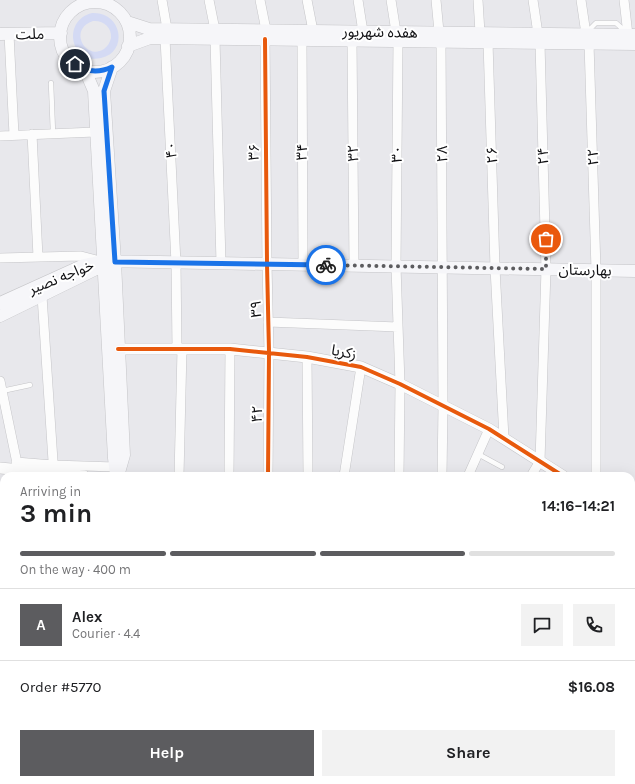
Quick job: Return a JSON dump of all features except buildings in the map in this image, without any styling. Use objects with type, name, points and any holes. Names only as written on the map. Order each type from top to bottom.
[{"type":"main road","points":[[80,3],[109,3],[120,12],[127,22],[130,32],[128,46],[122,58],[112,67],[99,71],[85,70],[66,56],[62,45],[61,33],[64,22],[80,3]]},
{"type":"main road","name":"هفده شهریور","points":[[127,22],[166,34]]},
{"type":"main road","name":"هفده شهریور","points":[[128,46],[166,34],[265,35],[313,31],[363,32],[397,36],[440,37],[488,42],[539,38]]},
{"type":"main road","name":"ملت","points":[[5,34],[61,33]]},
{"type":"main road","name":"هفده شهریور","points":[[440,37],[480,33],[539,38],[633,38]]},
{"type":"main road","name":"هفده شهریور","points":[[265,35],[302,40],[352,40],[397,36]]},
{"type":"main road","points":[[112,67],[104,91],[116,472]]},
{"type":"main road","points":[[85,70],[94,91],[95,132],[118,349],[124,455],[116,472]]},
{"type":"main road","name":"بهارستان","points":[[109,261],[635,271]]},
{"type":"main road","name":"خواجه نصیر","points":[[0,303],[86,269],[96,269],[109,261]]},
{"type":"main road","name":"خواجه نصیر","points":[[0,316],[42,296],[86,269]]},
{"type":"street","points":[[162,0],[166,34]]},
{"type":"street","points":[[209,0],[215,34],[221,263]]},
{"type":"street","name":"۳۶","points":[[260,0],[265,35],[266,264]]},
{"type":"street","points":[[307,0],[313,31]]},
{"type":"street","points":[[358,0],[363,32]]},
{"type":"street","name":"۳۰","points":[[391,0],[397,36],[396,266],[400,384]]},
{"type":"street","name":"۲۸","points":[[436,0],[440,37],[443,406]]},
{"type":"street","points":[[478,0],[480,33]]},
{"type":"street","name":"۲۴","points":[[533,0],[539,38],[546,269],[540,461]]},
{"type":"street","name":"۲۲","points":[[581,0],[587,39],[596,270],[596,472]]},
{"type":"street","points":[[624,0],[633,38]]},
{"type":"street","points":[[5,34],[14,135]]},
{"type":"street","name":"۴۰","points":[[166,34],[179,349],[179,472]]},
{"type":"street","name":"۳۴","points":[[302,40],[303,265]]},
{"type":"street","name":"۳۲","points":[[352,40],[354,266]]},
{"type":"street","name":"۲۶","points":[[488,42],[495,268],[504,438]]},
{"type":"street","points":[[0,136],[95,132]]},
{"type":"street","points":[[32,134],[38,257]]},
{"type":"street","points":[[0,258],[81,256],[109,261]]},
{"type":"street","name":"۳۹","points":[[266,264],[269,352]]},
{"type":"street","points":[[42,296],[54,471]]},
{"type":"street","points":[[268,322],[398,327]]},
{"type":"street","name":"زکریا","points":[[118,349],[230,349],[269,352],[307,357],[361,368],[400,384],[489,429],[557,472]]},
{"type":"street","points":[[229,472],[230,349]]},
{"type":"street","name":"۴۲","points":[[268,472],[269,352]]},
{"type":"street","points":[[307,357],[308,472]]},
{"type":"street","points":[[345,472],[361,368]]},
{"type":"street","points":[[399,472],[400,384]]},
{"type":"street","points":[[1,388],[17,466]]},
{"type":"street","points":[[442,472],[443,406]]},
{"type":"street","points":[[470,472],[489,429]]},
{"type":"street","points":[[533,472],[540,461]]},
{"type":"street","points":[[0,468],[17,466],[54,471],[85,472]]},
{"type":"lane","points":[[51,83],[53,133]]},
{"type":"lane","points":[[1,388],[30,385]]},
{"type":"lane","points":[[478,454],[502,466]]},
{"type":"shaded area","points":[[92,13],[102,14],[110,18],[118,32],[118,41],[116,48],[110,54],[101,58],[91,58],[83,55],[77,49],[73,33],[76,24],[82,18]],"holes":[[[93,21],[106,25],[111,34],[109,44],[104,49],[97,52],[86,48],[80,37],[82,30],[86,25]]]},
{"type":"cycle path","points":[[265,39],[269,352],[268,472]]},
{"type":"cycle path","points":[[118,349],[230,349],[307,357],[361,367],[400,384],[489,429],[557,472]]},
{"type":"way so far","points":[[326,265],[546,269],[546,239]]},
{"type":"route","points":[[75,64],[85,70],[90,71],[103,70],[112,67],[104,91],[115,262],[326,265]]}]
